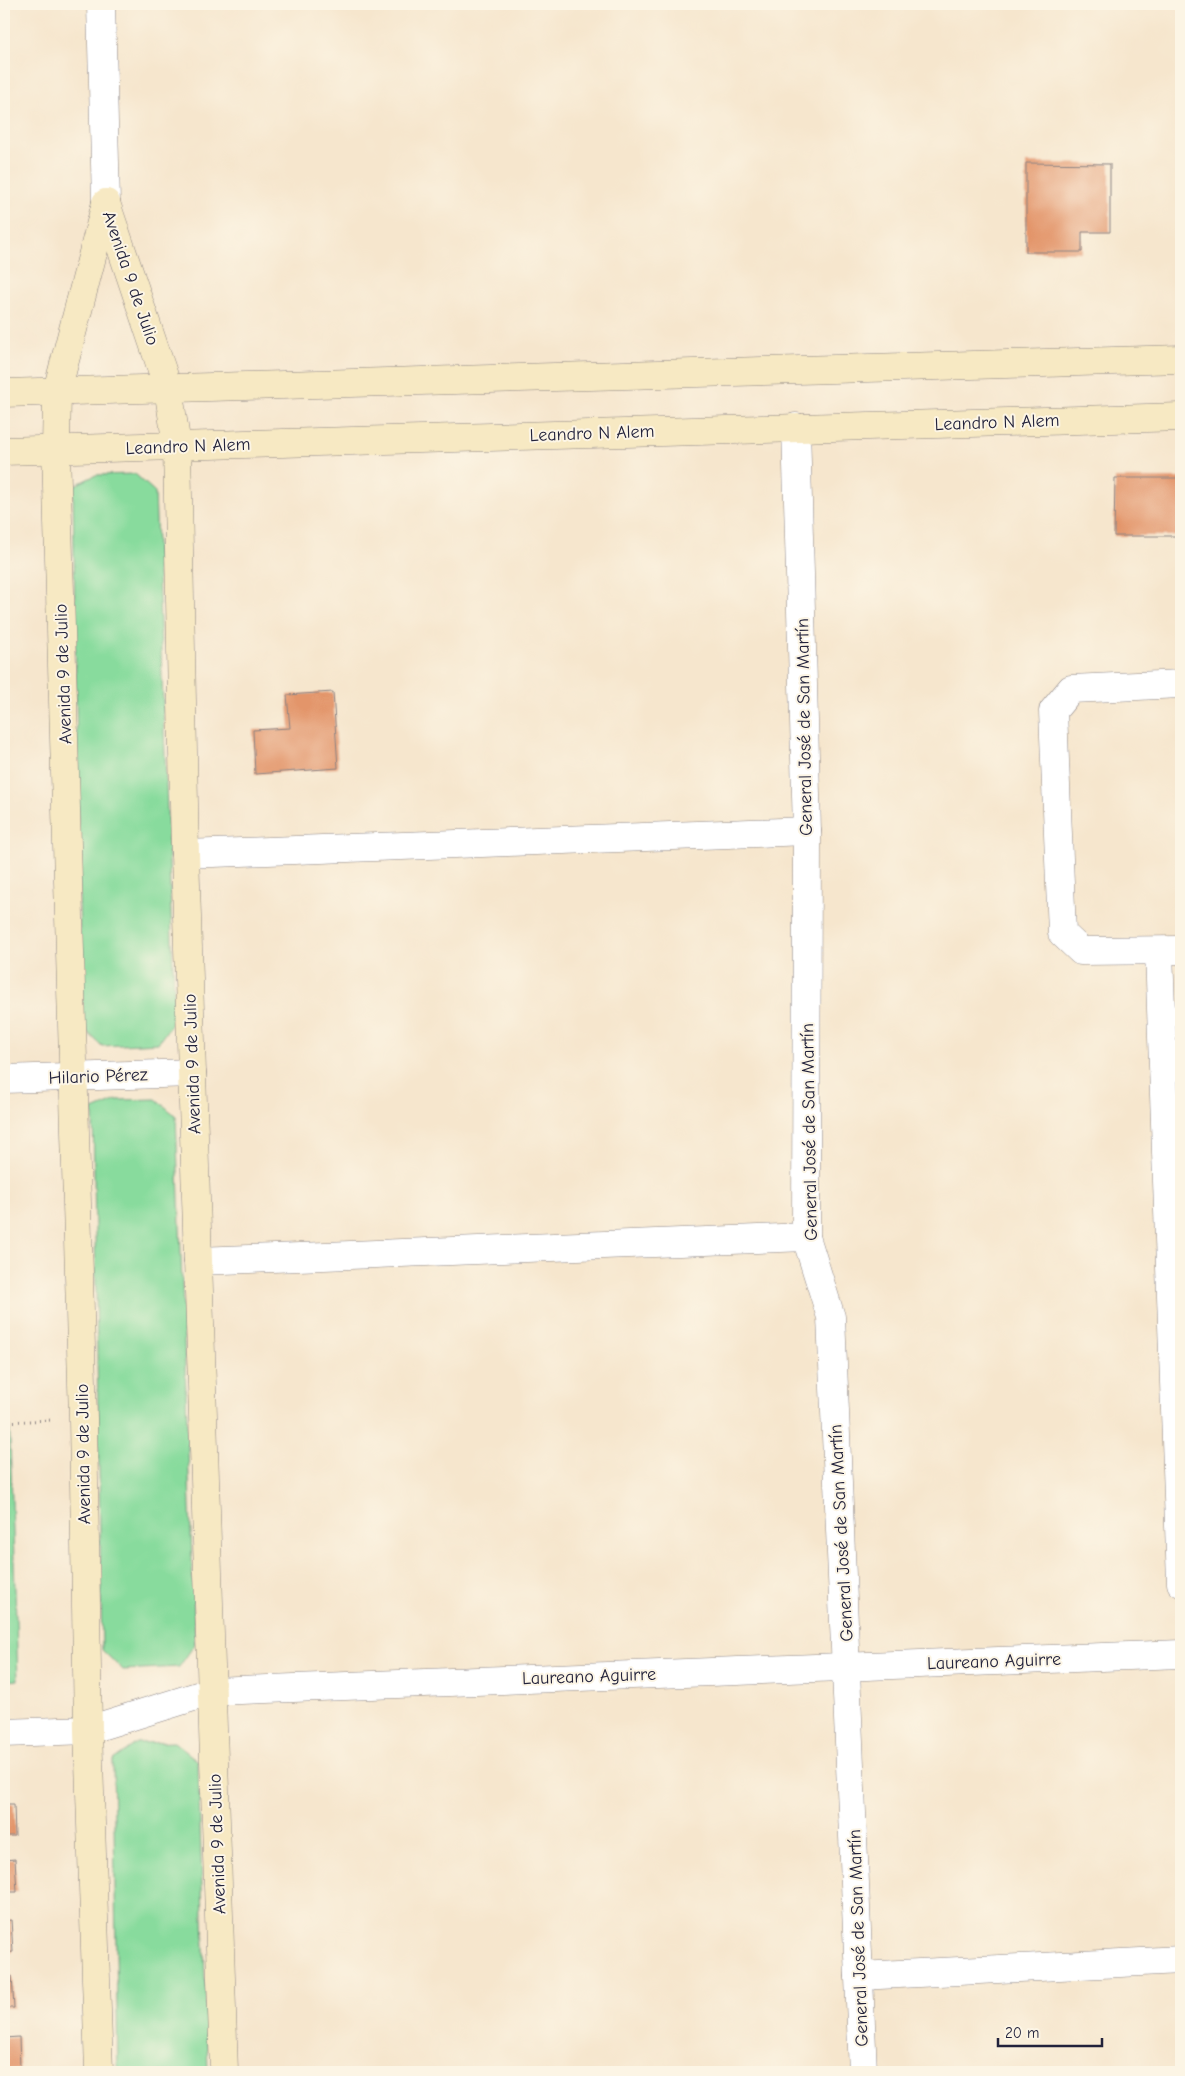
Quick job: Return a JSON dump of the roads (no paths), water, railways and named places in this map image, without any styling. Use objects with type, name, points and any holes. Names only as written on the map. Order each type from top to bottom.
[{"type":"street","points":[[102,4],[106,203]]},
{"type":"street","name":"Avenida 9 de Julio","points":[[106,203],[168,388],[177,446],[192,1073],[224,2072]]},
{"type":"street","name":"Avenida 9 de Julio","points":[[99,2072],[88,1730],[83,1418],[56,450],[57,391],[106,203]]},
{"type":"street","points":[[4,393],[1181,359]]},
{"type":"street","name":"Leandro N Alem","points":[[4,451],[1181,417]]},
{"type":"street","name":"General José de San Martín","points":[[796,427],[807,831],[806,1237],[831,1317],[863,2072]]},
{"type":"street","points":[[1181,684],[1071,689],[1053,711],[1062,933],[1082,951],[1170,950],[1181,1583]]},
{"type":"street","points":[[186,854],[807,831]]},
{"type":"street","name":"Hilario Pérez","points":[[4,1079],[192,1073]]},
{"type":"street","points":[[198,1261],[806,1237]]},
{"type":"street","name":"Laureano Aguirre","points":[[4,1733],[88,1730],[212,1690],[1181,1654]]},
{"type":"street","points":[[859,1976],[1181,1960]]}]
